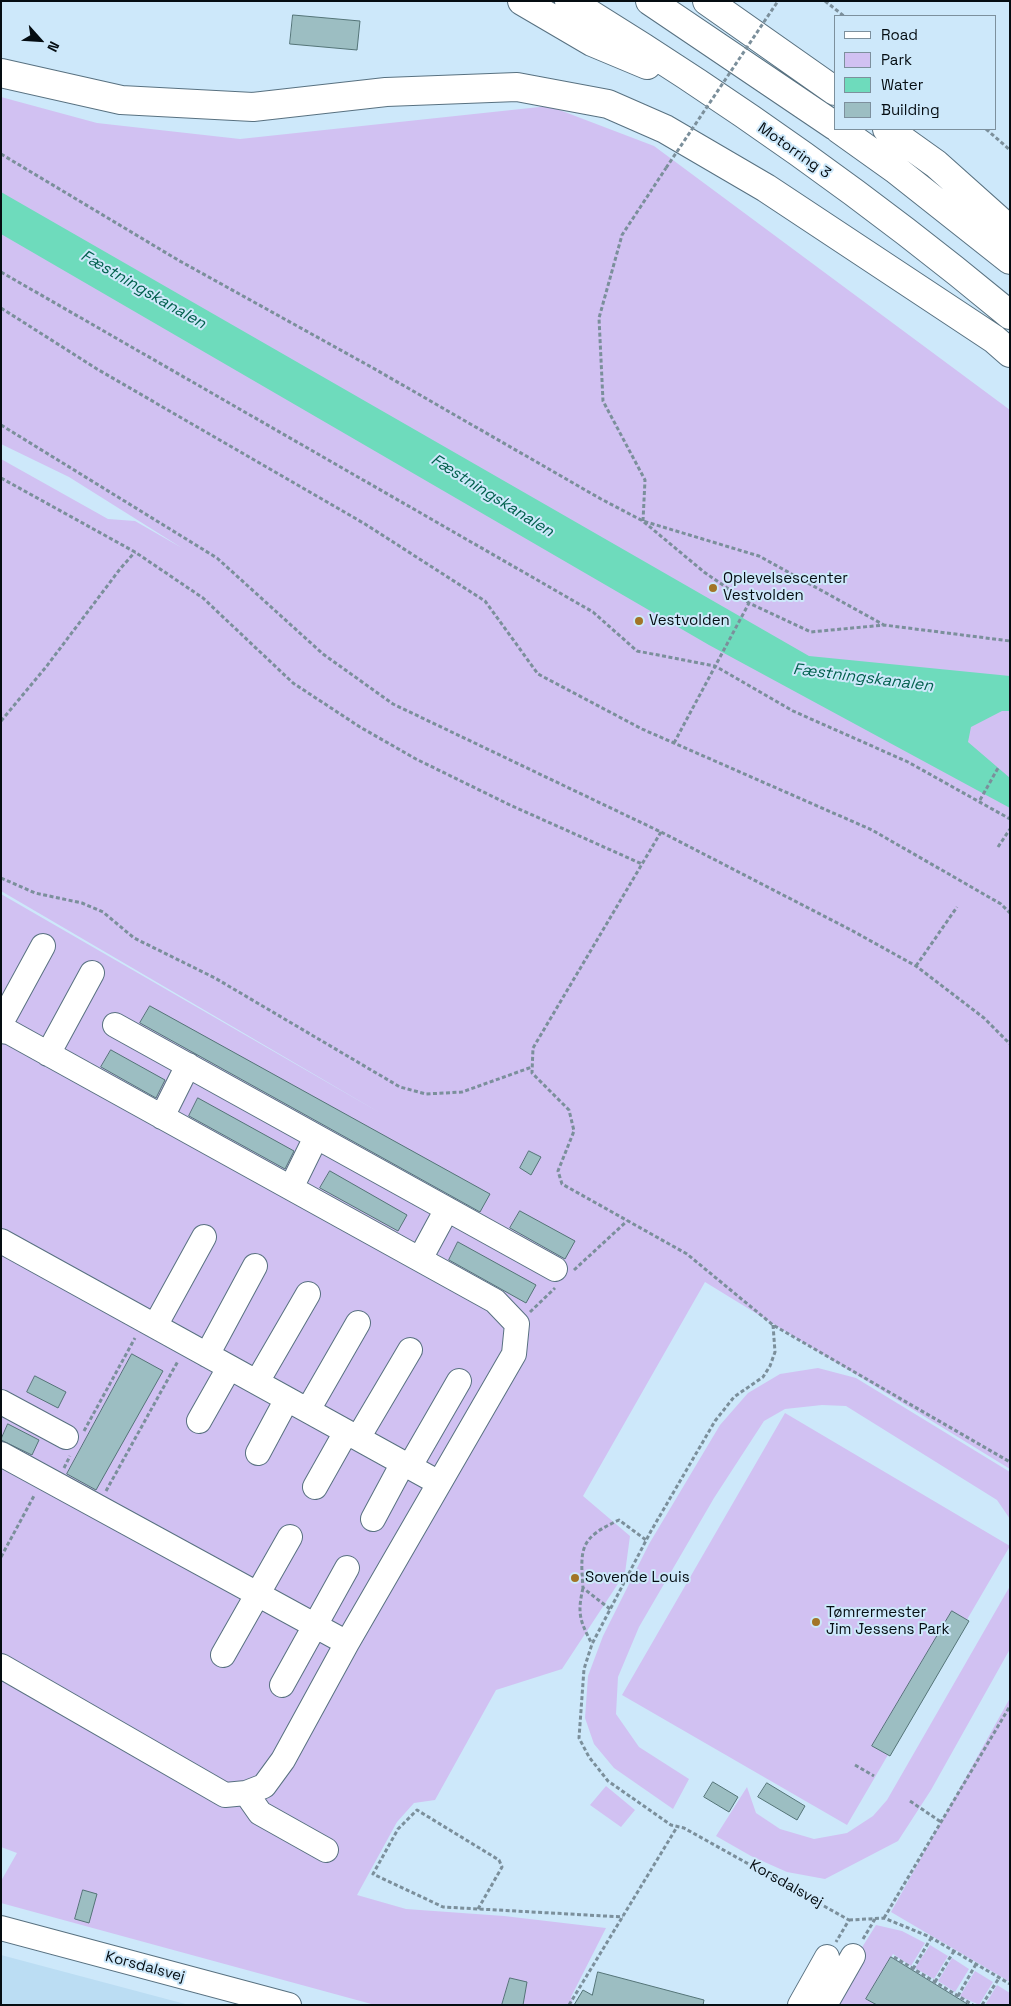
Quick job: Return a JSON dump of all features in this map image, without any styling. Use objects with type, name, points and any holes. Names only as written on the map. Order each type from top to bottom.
[{"type":"highway","points":[[522,1],[592,42],[704,89]]},
{"type":"highway","name":"Motorring 3","points":[[569,1],[620,32],[801,154],[975,286],[1010,315]]},
{"type":"highway","points":[[650,1],[834,125]]},
{"type":"highway","points":[[707,1],[834,90]]},
{"type":"highway","points":[[1,73],[121,100],[253,107],[386,92],[517,87],[608,104],[665,129],[766,188],[994,339],[1010,353]]},
{"type":"highway","points":[[840,130],[1010,260]]},
{"type":"highway","points":[[888,130],[936,164],[1010,230]]},
{"type":"street","points":[[1,1024],[43,946]]},
{"type":"street","points":[[48,1054],[92,972]]},
{"type":"street","points":[[116,1025],[555,1269]]},
{"type":"street","points":[[1,1031],[8,1032],[162,1116],[495,1301],[517,1324],[514,1354],[347,1643],[283,1760],[264,1786],[246,1793],[225,1794],[1,1666]]},
{"type":"street","points":[[162,1116],[188,1065]]},
{"type":"street","points":[[291,1188],[316,1136]]},
{"type":"street","points":[[420,1259],[447,1209]]},
{"type":"street","points":[[150,1323],[204,1236]]},
{"type":"street","points":[[1,1241],[439,1483]]},
{"type":"street","points":[[197,1349],[255,1266]]},
{"type":"street","points":[[257,1382],[308,1294]]},
{"type":"street","points":[[308,1410],[358,1323]]},
{"type":"street","points":[[315,1487],[410,1350]]},
{"type":"street","points":[[199,1421],[229,1368]]},
{"type":"street","points":[[373,1519],[459,1381]]},
{"type":"street","points":[[258,1452],[287,1399]]},
{"type":"street","points":[[1,1402],[74,1440]]},
{"type":"street","points":[[1,1454],[347,1643]]},
{"type":"street","points":[[223,1655],[290,1537]]},
{"type":"street","points":[[282,1685],[347,1568]]},
{"type":"street","points":[[246,1793],[260,1813],[326,1850]]},
{"type":"street","name":"Korsdalsvej","points":[[1,1928],[289,2005]]},
{"type":"street","points":[[825,2005],[853,1956]]},
{"type":"street","points":[[800,2005],[827,1957]]},
{"type":"path","points":[[643,521],[645,480],[603,401],[599,318],[622,235],[778,1]]},
{"type":"path","points":[[825,1],[843,15]]},
{"type":"path","points":[[987,130],[1010,150]]},
{"type":"path","points":[[1,154],[178,260],[643,521],[704,572],[749,603],[812,632],[884,625],[1010,641]]},
{"type":"path","points":[[1,272],[585,608],[637,651],[715,666],[793,711],[908,762],[980,800],[1010,819]]},
{"type":"path","points":[[1,308],[97,369],[365,524],[486,601],[538,674],[642,729],[872,830],[1001,904],[1010,913]]},
{"type":"path","points":[[1,425],[217,558],[323,654],[393,704],[661,832],[916,966],[984,1018],[1010,1044]]},
{"type":"path","points":[[1,478],[136,552],[203,598],[293,683],[360,727],[416,759],[510,805],[642,864]]},
{"type":"path","points":[[643,521],[759,556],[884,625]]},
{"type":"path","points":[[1,721],[46,667],[120,569],[136,552]]},
{"type":"path","points":[[674,743],[749,603]]},
{"type":"path","points":[[980,800],[998,768]]},
{"type":"path","points":[[998,847],[1010,829]]},
{"type":"path","points":[[661,832],[533,1048],[532,1073],[569,1110],[574,1132],[558,1172],[562,1184],[687,1254],[773,1325],[1010,1462]]},
{"type":"path","points":[[1,878],[35,893],[74,901],[103,912],[134,938],[215,978],[400,1087],[426,1094],[462,1092],[532,1067]]},
{"type":"path","points":[[916,966],[957,907]]},
{"type":"path","points":[[1,1557],[150,1323]]},
{"type":"path","name":"Korsdalsvej","points":[[773,1325],[775,1352],[770,1366],[763,1377],[734,1397],[715,1421],[646,1540],[592,1644],[584,1669],[580,1738],[589,1757],[608,1781],[671,1825],[684,1828],[849,1920]]},
{"type":"path","points":[[98,1507],[197,1349]]},
{"type":"path","points":[[592,1644],[580,1621],[579,1613],[583,1588],[582,1556],[585,1544],[596,1530],[619,1520],[646,1540]]},
{"type":"path","points":[[583,1588],[610,1609]]},
{"type":"path","points":[[884,1918],[1010,1706]]},
{"type":"path","points":[[855,1765],[874,1776]]},
{"type":"path","points":[[910,1801],[941,1822]]},
{"type":"path","points":[[478,1909],[502,1867],[499,1860],[417,1810],[398,1829],[373,1874],[443,1907],[478,1909],[623,1917]]},
{"type":"path","points":[[569,2005],[677,1826]]},
{"type":"path","points":[[853,1956],[875,1918]]},
{"type":"path","points":[[827,1957],[849,1920],[884,1918],[931,1938],[1010,1984]]},
{"type":"path","points":[[913,1969],[931,1938]]},
{"type":"path","points":[[935,1982],[954,1951]]},
{"type":"path","points":[[894,1957],[973,2005]]},
{"type":"path","points":[[958,1996],[976,1964]]},
{"type":"path","points":[[982,2005],[999,1978]]},
{"type":"shaded area","points":[[1,1955],[189,2005],[1,2005]]},
{"type":"green space","points":[[1,97],[97,123],[240,139],[549,106],[654,146],[1010,410],[1010,1469],[705,1282],[583,1496],[630,1536],[625,1573],[562,1669],[496,1690],[435,1800],[414,1803],[397,1822],[357,1895],[406,1909],[504,1916],[606,1928],[571,1997],[573,2005],[375,2005],[1,1903],[1,1881],[17,1853],[1,1847],[1,894],[382,1114],[1,891],[1,459],[108,519],[135,521],[182,548],[69,477],[1,444]]},
{"type":"green space","points":[[818,1368],[856,1378],[1010,1472],[1010,1519],[997,1500],[846,1406],[822,1405],[785,1409],[764,1421],[714,1498],[639,1627],[618,1677],[616,1714],[639,1747],[689,1779],[673,1809],[614,1768],[594,1744],[585,1718],[588,1676],[603,1636],[649,1544],[720,1425],[748,1393],[780,1374]]},
{"type":"green space","name":"Tømrermester Jim Jessens Park","points":[[785,1413],[1010,1546],[847,1825],[622,1695]]},
{"type":"green space","points":[[1010,1586],[1010,1649],[931,1790],[898,1841],[825,1879],[787,1872],[751,1856],[716,1836],[747,1787],[756,1813],[780,1829],[814,1839],[847,1833],[873,1816],[887,1800]]},
{"type":"green space","points":[[1010,1698],[1010,1982],[891,1912]]},
{"type":"green space","points":[[606,1786],[635,1810],[621,1827],[590,1805]]},
{"type":"green space","points":[[876,1925],[902,1931],[925,1943],[911,1966],[893,1954],[867,1999],[877,2005],[826,2005]]},
{"type":"green space","points":[[930,1945],[948,1956],[934,1979],[915,1968]]},
{"type":"green space","points":[[952,1958],[969,1969],[955,1992],[938,1981]]},
{"type":"green space","points":[[975,1971],[993,1982],[979,2005],[960,1996]]},
{"type":"green space","points":[[997,1985],[1010,1993],[1010,2005],[985,2005]]},
{"type":"water","name":"Fæstningskanalen","points":[[1,192],[809,656],[1010,676],[1010,711],[1002,711],[971,727],[968,742],[1010,778],[1010,808],[709,645],[1,234]]},
{"type":"building","points":[[293,15],[360,21],[357,50],[290,44]]},
{"type":"building","points":[[150,1006],[490,1194],[480,1212],[140,1023]]},
{"type":"building","points":[[111,1050],[165,1080],[156,1098],[101,1067]]},
{"type":"building","points":[[198,1098],[294,1151],[285,1169],[189,1116]]},
{"type":"building","points":[[529,1151],[541,1157],[531,1175],[520,1168]]},
{"type":"building","points":[[330,1171],[407,1215],[398,1231],[320,1188]]},
{"type":"building","points":[[520,1211],[575,1241],[565,1259],[510,1228]]},
{"type":"building","points":[[458,1242],[536,1285],[526,1303],[449,1260]]},
{"type":"building","points":[[132,1354],[163,1371],[96,1490],[67,1474]]},
{"type":"building","points":[[35,1376],[66,1392],[58,1408],[27,1392]]},
{"type":"building","points":[[8,1424],[39,1440],[32,1455],[1,1440]]},
{"type":"building","points":[[952,1611],[969,1621],[890,1756],[872,1746]]},
{"type":"building","points":[[713,1782],[738,1797],[729,1812],[704,1797]]},
{"type":"building","points":[[767,1783],[805,1806],[797,1820],[758,1797]]},
{"type":"building","points":[[83,1890],[97,1894],[89,1923],[75,1919]]},
{"type":"building","points":[[891,1957],[969,2005],[877,2005],[866,1999]]},
{"type":"building","points":[[598,1972],[704,2000],[703,2005],[574,2005],[583,1990],[592,1995]]},
{"type":"building","points":[[510,1978],[527,1982],[523,2005],[502,2005]]},
{"type":"place","name":"Oplevelsescenter Vestvolden","points":[[713,588]]},
{"type":"place","name":"Vestvolden","points":[[639,621]]},
{"type":"place","name":"Sovende Louis","points":[[575,1578]]},
{"type":"place","name":"Tømrermester Jim Jessens Park","points":[[816,1622]]}]
